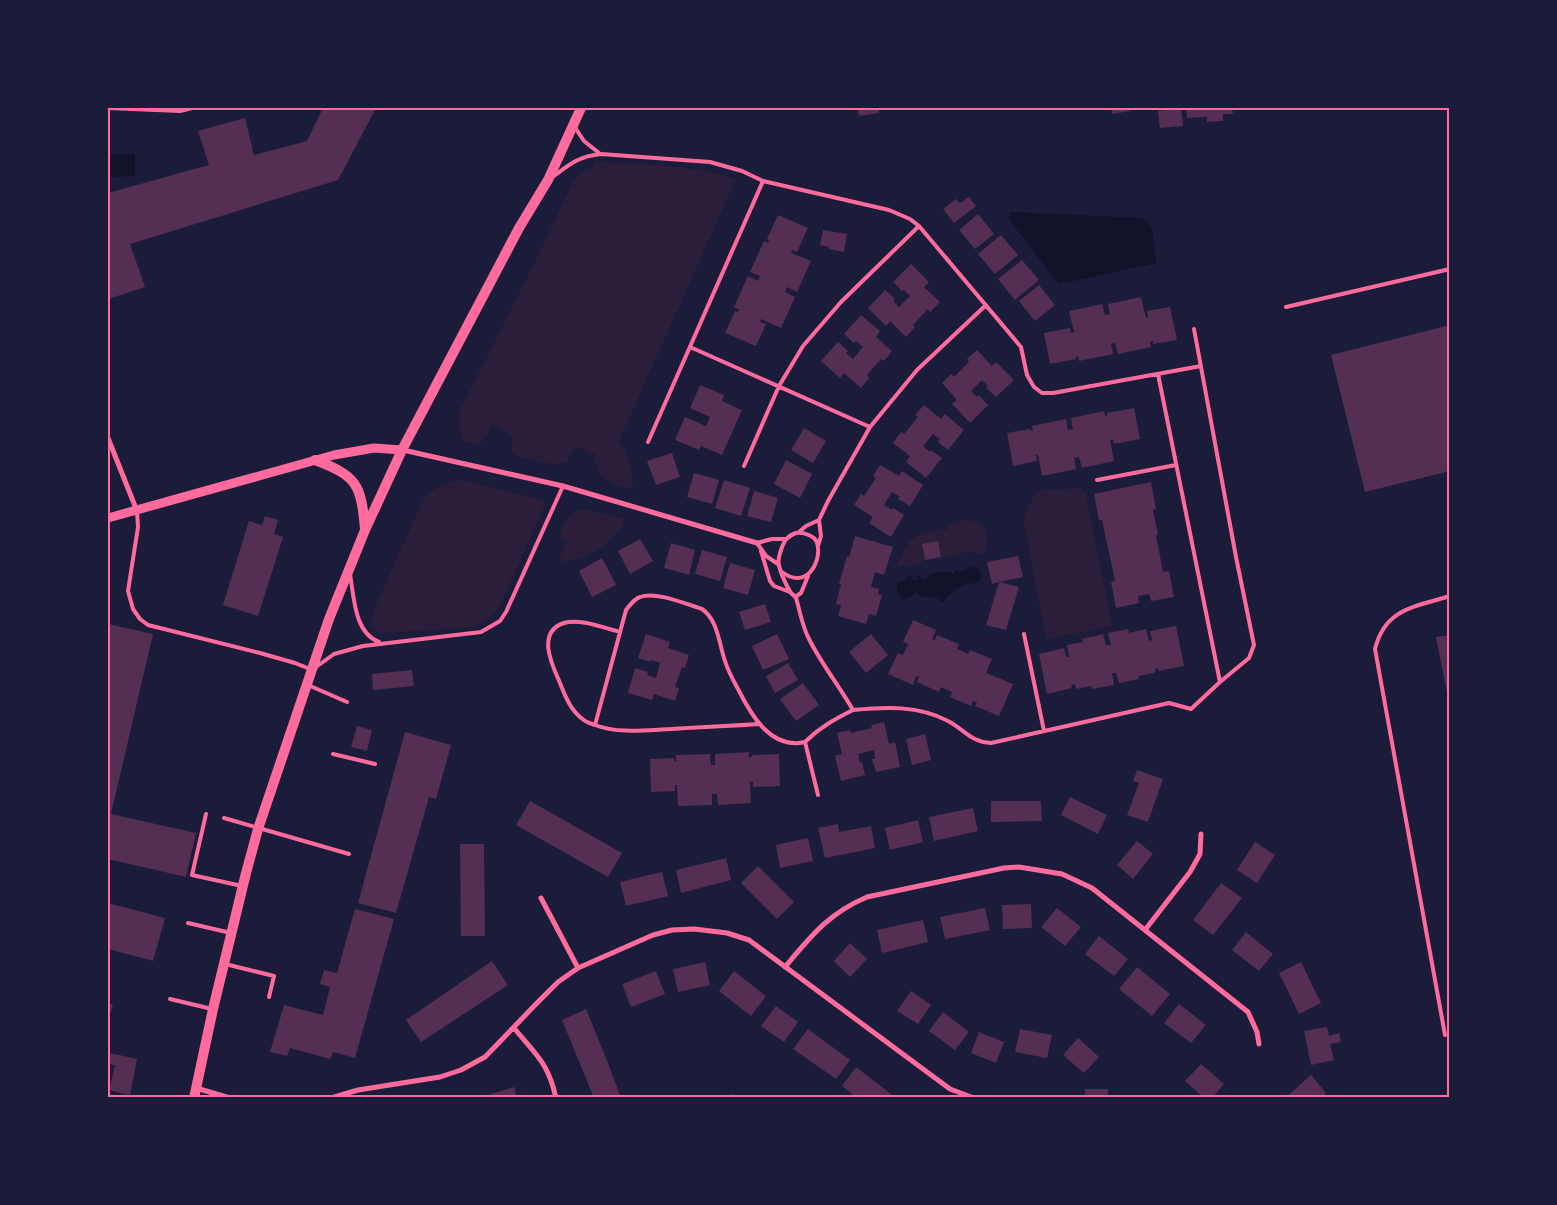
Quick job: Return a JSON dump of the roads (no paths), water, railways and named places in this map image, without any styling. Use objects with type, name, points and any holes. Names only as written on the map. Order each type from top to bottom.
[{"type":"main road","points":[[195,1093],[242,886],[258,829],[329,619],[365,530],[402,450],[511,241],[548,180],[580,108]]},
{"type":"main road","points":[[315,460],[339,470],[354,483],[361,498],[365,530]]},
{"type":"street","points":[[108,438],[137,511]]},
{"type":"street","points":[[108,518],[315,460],[365,449],[382,448],[402,450],[563,486],[757,543]]},
{"type":"street","points":[[1145,930],[1190,872],[1200,854],[1201,834]]},
{"type":"street","points":[[785,967],[814,933],[831,917],[848,905],[867,897],[1004,868],[1034,868],[1062,874],[1092,888],[1248,1012],[1257,1032],[1259,1044]]},
{"type":"street","points":[[541,898],[578,968]]},
{"type":"street","points":[[331,1098],[358,1090],[440,1076],[461,1070],[485,1057],[558,982],[578,968],[653,935],[672,930],[694,929],[727,933],[749,940],[950,1089],[974,1098]]},
{"type":"street","points":[[514,1028],[543,1061],[552,1080],[556,1098]]},
{"type":"street","points":[[195,1093],[230,1098]]},
{"type":"lane","points":[[108,108],[180,111],[192,108]]},
{"type":"lane","points":[[574,124],[584,141],[595,151],[602,154]]},
{"type":"lane","points":[[548,180],[578,159],[602,154],[710,162],[735,169],[763,181],[901,214],[919,226],[1022,347],[1027,375],[1034,387],[1042,393],[1054,393],[1201,366]]},
{"type":"lane","points":[[648,442],[763,181]]},
{"type":"lane","points":[[744,466],[779,386],[803,346],[841,302],[919,226]]},
{"type":"lane","points":[[1286,307],[1450,268]]},
{"type":"lane","points":[[796,597],[801,593],[818,553],[821,536],[819,520],[870,427],[917,370],[986,304]]},
{"type":"lane","points":[[595,725],[626,610],[632,602],[640,597],[654,595],[702,609],[712,620],[725,662],[748,709],[759,724],[781,741],[798,744],[806,742],[827,724],[853,710],[895,707],[926,713],[947,721],[972,739],[991,743],[1168,703],[1191,709],[1250,658],[1254,645],[1194,328]]},
{"type":"lane","points":[[690,347],[870,427]]},
{"type":"lane","points":[[1158,374],[1220,682]]},
{"type":"lane","points":[[1097,480],[1176,465]]},
{"type":"lane","points":[[137,511],[138,527],[128,591],[133,609],[140,619],[148,625],[295,663],[312,670],[334,654],[349,650],[381,643],[481,632],[500,621],[506,612],[563,486]]},
{"type":"lane","points":[[819,520],[786,539],[772,539],[757,543],[770,582],[796,597],[808,638],[853,710]]},
{"type":"lane","points":[[799,532],[814,538],[818,546]]},
{"type":"lane","points":[[778,564],[786,539]]},
{"type":"lane","points":[[760,549],[766,556],[778,564],[791,593]]},
{"type":"lane","points":[[349,570],[361,625],[372,639],[381,643]]},
{"type":"lane","points":[[782,572],[790,578],[808,576]]},
{"type":"lane","points":[[1445,1035],[1375,649],[1379,635],[1388,622],[1401,612],[1450,596]]},
{"type":"lane","points":[[620,632],[577,621],[556,628],[551,633],[548,653],[570,707],[577,715],[595,725],[617,730],[759,724]]},
{"type":"lane","points":[[1024,634],[1044,731]]},
{"type":"lane","points":[[307,684],[347,702]]},
{"type":"lane","points":[[806,742],[818,795]]},
{"type":"lane","points":[[334,754],[375,764]]},
{"type":"lane","points":[[206,814],[192,875],[242,886]]},
{"type":"lane","points":[[224,818],[349,854]]},
{"type":"lane","points":[[188,923],[231,933]]},
{"type":"lane","points":[[224,964],[274,976],[269,997]]},
{"type":"lane","points":[[170,999],[213,1009]]}]
